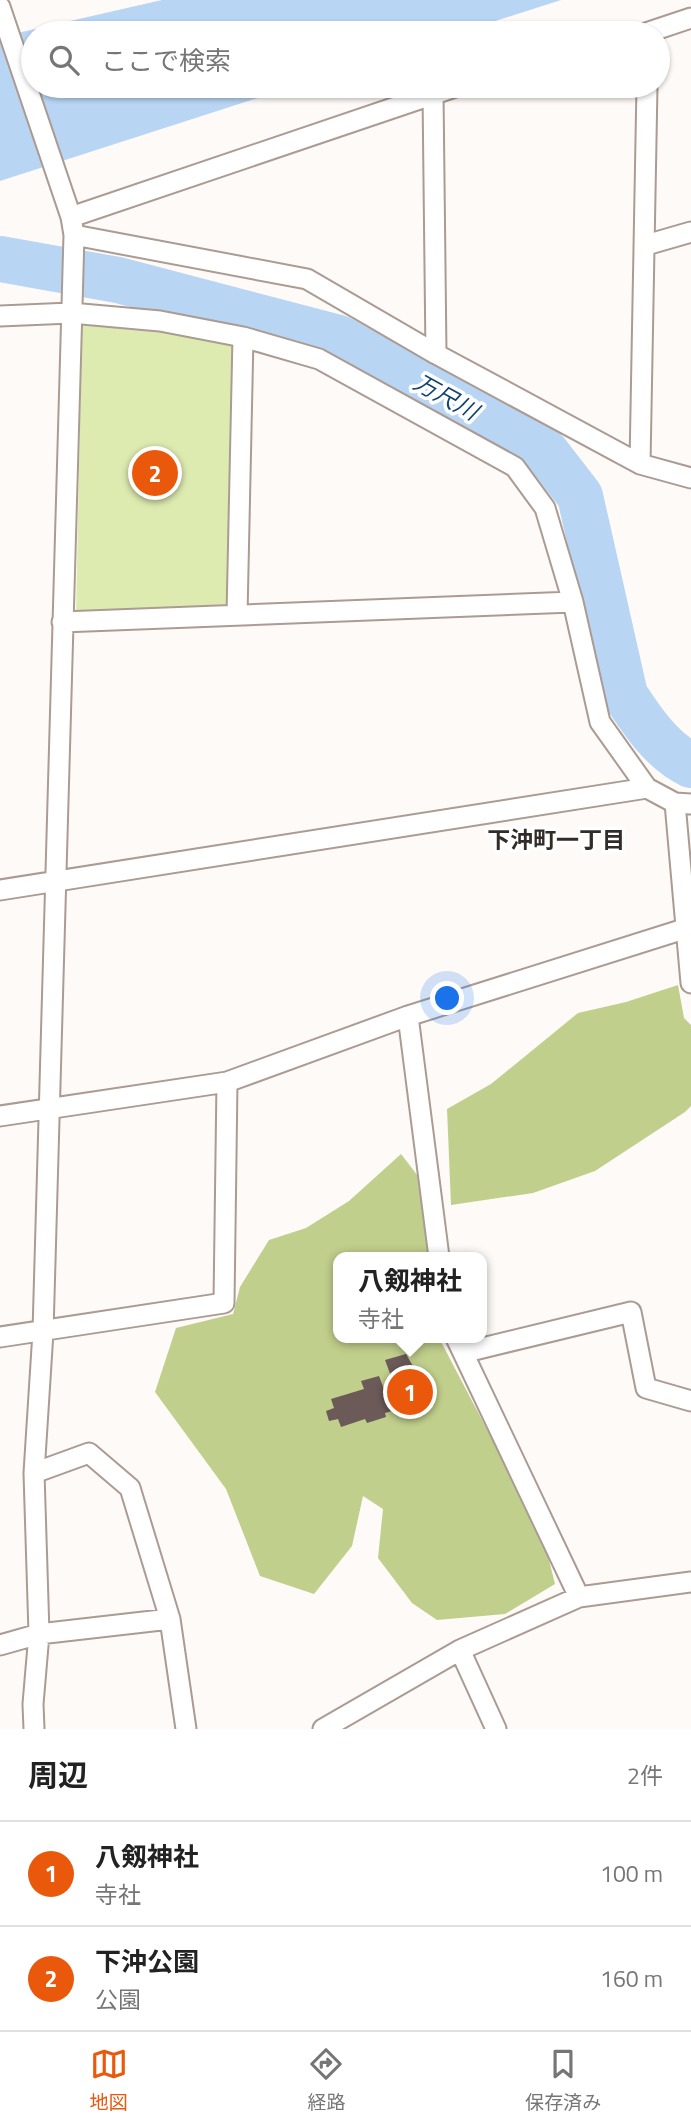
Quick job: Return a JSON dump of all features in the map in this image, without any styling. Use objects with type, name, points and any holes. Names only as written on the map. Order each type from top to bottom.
[{"type":"street","points":[[0,7],[21,71]]},
{"type":"street","points":[[670,25],[691,18]]},
{"type":"street","points":[[30,98],[72,226],[43,1332],[34,1473],[38,1634],[34,1729]]},
{"type":"street","points":[[72,226],[419,98]]},
{"type":"street","points":[[433,98],[436,354]]},
{"type":"street","points":[[640,464],[647,98]]},
{"type":"street","points":[[72,226],[307,279],[436,354],[640,464],[691,478]]},
{"type":"street","points":[[646,245],[691,232]]},
{"type":"street","points":[[0,316],[71,313],[160,321],[243,337],[319,359],[516,467],[545,508],[573,602],[600,722],[647,788]]},
{"type":"street","points":[[237,615],[243,337]]},
{"type":"street","points":[[62,622],[573,602]]},
{"type":"street","points":[[0,890],[647,788],[683,803],[684,929],[691,983]]},
{"type":"street","points":[[0,1116],[227,1082],[408,1016],[684,929]]},
{"type":"street","points":[[408,1016],[438,1252]]},
{"type":"street","points":[[0,1337],[224,1303],[227,1082]]},
{"type":"street","points":[[487,1340],[631,1312],[646,1388],[691,1401]]},
{"type":"street","points":[[461,1345],[579,1597]]},
{"type":"street","points":[[34,1473],[89,1453],[130,1488],[170,1619],[186,1729]]},
{"type":"street","points":[[323,1729],[460,1650],[579,1597],[691,1583]]},
{"type":"street","points":[[0,1645],[38,1634],[170,1619]]},
{"type":"street","points":[[460,1650],[496,1729]]},
{"type":"green space","points":[[82,321],[233,341],[229,604],[76,614]]},
{"type":"green space","points":[[678,985],[684,1018],[691,1025],[691,1106],[685,1112],[595,1171],[533,1193],[451,1205],[447,1109],[491,1084],[578,1013],[626,1002]]},
{"type":"green space","points":[[401,1154],[421,1180],[431,1252],[333,1252],[333,1343],[442,1343],[543,1536],[555,1584],[505,1614],[437,1620],[412,1603],[378,1558],[383,1509],[363,1496],[352,1546],[314,1594],[260,1576],[226,1489],[155,1392],[176,1328],[233,1314],[240,1287],[269,1240],[306,1228],[349,1201]]},
{"type":"water","points":[[162,0],[561,0],[495,21],[70,21]]},
{"type":"water","points":[[21,32],[21,98],[258,98],[0,181],[0,37]]},
{"type":"building","points":[[406,1354],[418,1375],[424,1378],[432,1399],[398,1410],[395,1402],[389,1403],[392,1411],[385,1413],[386,1417],[367,1423],[365,1419],[341,1427],[338,1419],[329,1421],[326,1411],[334,1408],[331,1399],[364,1389],[361,1381],[379,1376],[387,1397],[392,1396],[389,1388],[395,1387],[385,1360]]},
{"type":"waterway","name":"万尺川","points":[[0,259],[118,280],[339,338],[546,452],[580,496],[625,695],[662,744],[691,765]]},
{"type":"place","name":"下沖公園","points":[[155,473]]},
{"type":"place","name":"八剱神社","points":[[410,1392]]},
{"type":"district","name":"下沖町一丁目","points":[[556,840]]}]
